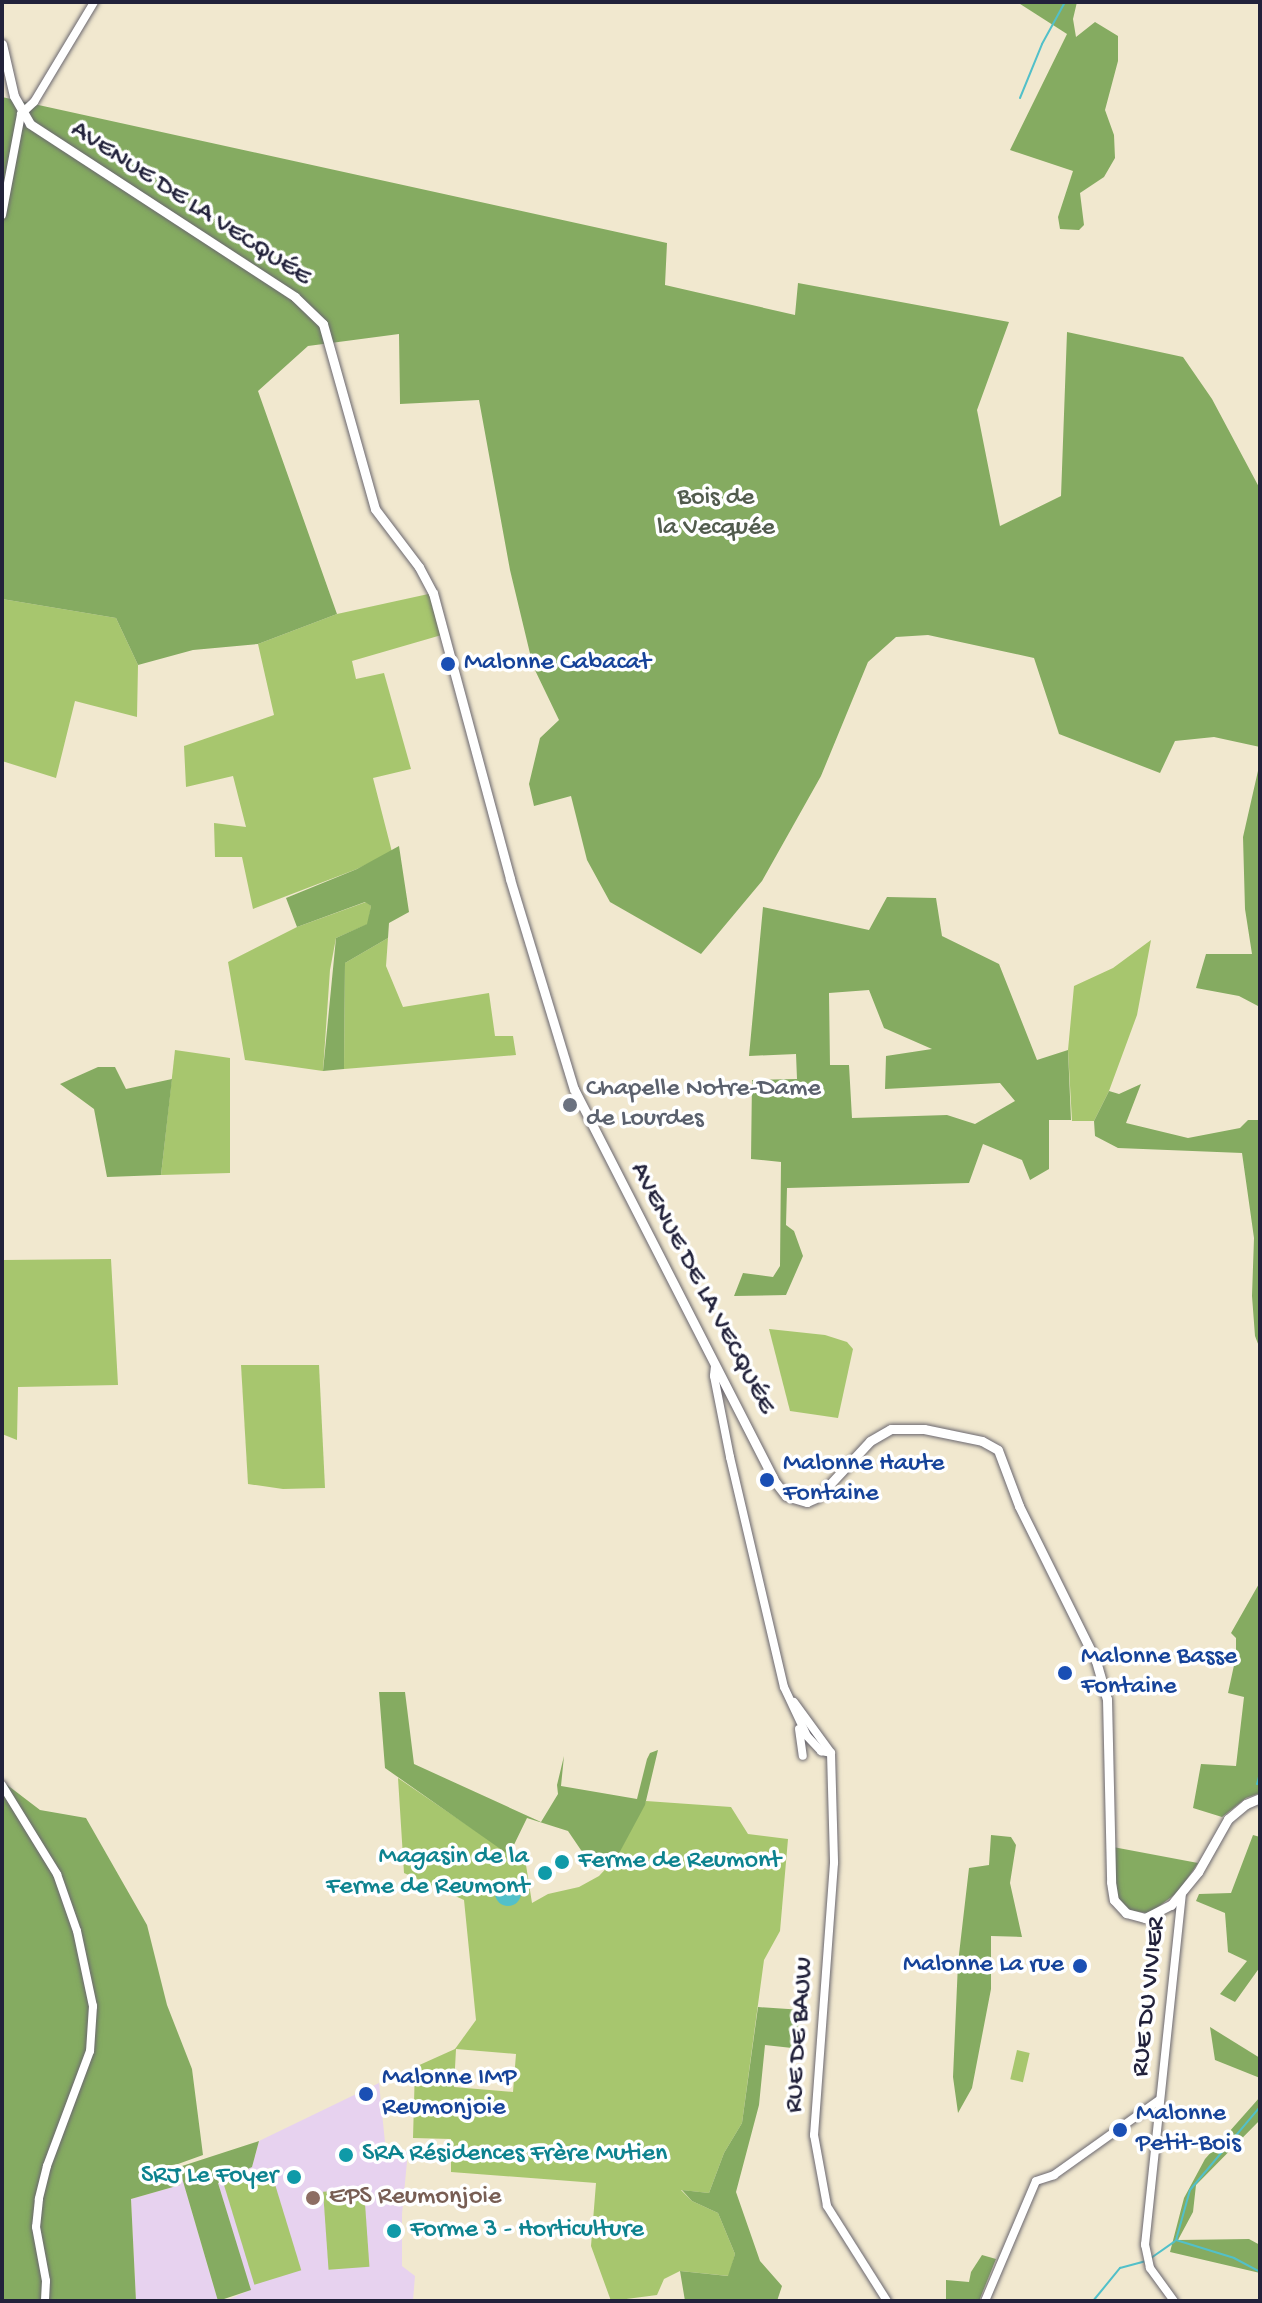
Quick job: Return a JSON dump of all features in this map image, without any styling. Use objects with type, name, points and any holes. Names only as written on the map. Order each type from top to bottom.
[{"type":"main road","points":[[2,44],[21,114]]},
{"type":"main road","name":"AVENUE DE LA VECQUÉE","points":[[21,114],[55,143],[311,310],[323,324],[366,486],[375,509],[419,567],[433,593],[510,879],[586,1118],[776,1483],[786,1496],[797,1502],[818,1497],[870,1441],[891,1429],[924,1429],[982,1441],[998,1450],[1019,1506],[1096,1661],[1107,1699],[1114,1900],[1126,1913],[1145,1918],[1158,1914],[1182,1895],[1228,1819],[1260,1798]]},
{"type":"street","points":[[2,215],[21,114],[34,102],[94,2]]},
{"type":"street","points":[[715,1366],[714,1376],[730,1457],[784,1687],[797,1721],[803,1756]]},
{"type":"street","points":[[784,1687],[831,1753]]},
{"type":"street","points":[[797,1721],[821,1751],[831,1753]]},
{"type":"street","name":"RUE DE BAUW","points":[[831,1753],[834,1863],[814,2135],[827,2206],[887,2301]]},
{"type":"street","points":[[2,1785],[57,1874],[77,1931],[93,2006],[90,2051],[47,2166],[39,2199],[36,2227],[46,2281],[45,2301]]},
{"type":"street","name":"RUE DU VIVIER","points":[[985,2301],[1036,2181],[1054,2175],[1159,2100],[1182,1895]]},
{"type":"street","points":[[1159,2100],[1147,2260],[1174,2301]]},
{"type":"shaded area","name":"EPS Reumonjoie","points":[[379,2083],[386,2152],[408,2151],[402,2214],[402,2266],[415,2276],[413,2301],[225,2301],[250,2290],[218,2183],[252,2167],[259,2141]]},
{"type":"shaded area","points":[[179,2167],[218,2301],[136,2301],[131,2199],[180,2185]]},
{"type":"green space","points":[[1017,2],[1077,2],[1073,19],[1076,37],[1095,22],[1118,36],[1118,61],[1105,110],[1114,135],[1115,158],[1104,177],[1080,193],[1084,225],[1079,230],[1060,229],[1058,217],[1073,171],[1010,150],[1067,34]]},
{"type":"green space","name":"Bois de la Vecquée","points":[[2,97],[667,243],[665,285],[795,315],[798,283],[1009,322],[977,410],[1000,526],[1061,496],[1067,332],[1183,357],[1212,399],[1260,489],[1260,747],[1214,737],[1175,741],[1160,773],[1059,734],[1034,658],[928,635],[896,637],[868,662],[821,776],[762,881],[701,954],[610,902],[587,860],[571,796],[534,806],[529,784],[540,738],[559,720],[533,666],[510,570],[479,400],[400,404],[399,334],[308,346],[258,391],[337,614],[258,644],[193,650],[138,665],[116,618],[2,599]]},
{"type":"green space","points":[[433,593],[445,634],[352,661],[356,679],[384,673],[411,769],[373,778],[392,852],[357,869],[253,909],[242,857],[215,857],[214,823],[246,827],[233,776],[186,787],[184,746],[274,715],[258,644],[337,614]]},
{"type":"green space","points":[[2,599],[116,618],[138,665],[137,717],[75,701],[56,778],[2,761]]},
{"type":"green space","points":[[1260,762],[1258,1006],[1239,996],[1196,988],[1206,954],[1252,954],[1245,909],[1243,837]]},
{"type":"green space","points":[[399,846],[409,912],[389,923],[388,938],[345,963],[344,1069],[323,1071],[336,938],[367,924],[371,906],[365,902],[297,927],[286,898],[357,869]]},
{"type":"green space","points":[[887,897],[936,898],[942,936],[999,964],[1037,1060],[1068,1050],[1071,1120],[1049,1120],[1049,1169],[1030,1180],[1022,1160],[983,1144],[969,1183],[787,1188],[786,1225],[794,1231],[803,1256],[786,1295],[734,1296],[743,1273],[773,1277],[780,1266],[781,1162],[751,1159],[752,1080],[797,1079],[796,1054],[749,1056],[763,907],[869,930]],"holes":[[[869,990],[884,1028],[932,1049],[886,1056],[885,1089],[1000,1083],[1015,1101],[975,1124],[947,1115],[852,1118],[849,1065],[830,1065],[829,993]]]},
{"type":"green space","points":[[366,902],[371,906],[368,924],[336,938],[330,970],[323,1071],[245,1060],[228,962],[297,927]]},
{"type":"green space","points":[[388,938],[386,966],[403,1007],[489,993],[495,1036],[513,1036],[516,1055],[344,1069],[345,963]]},
{"type":"green space","points":[[1151,940],[1137,1015],[1109,1091],[1094,1121],[1072,1121],[1068,1050],[1074,986],[1113,968]]},
{"type":"green space","points":[[175,1050],[230,1058],[230,1173],[161,1175]]},
{"type":"green space","points":[[98,1067],[115,1067],[126,1089],[172,1079],[161,1175],[107,1177],[94,1109],[60,1084]]},
{"type":"green space","points":[[1141,1084],[1126,1123],[1188,1138],[1240,1128],[1248,1120],[1260,1120],[1260,1349],[1255,1336],[1252,1296],[1254,1238],[1242,1153],[1118,1148],[1095,1136],[1094,1121],[1109,1091],[1119,1094]]},
{"type":"green space","points":[[111,1259],[118,1385],[18,1387],[17,1440],[2,1434],[2,1260]]},
{"type":"green space","points":[[769,1329],[825,1335],[847,1342],[853,1349],[838,1418],[790,1411]]},
{"type":"green space","points":[[241,1365],[319,1365],[325,1488],[283,1489],[248,1484]]},
{"type":"green space","points":[[1260,1582],[1260,1793],[1246,1798],[1222,1817],[1193,1808],[1201,1764],[1236,1766],[1244,1697],[1228,1693],[1236,1656],[1236,1638],[1231,1633]]},
{"type":"green space","points":[[379,1692],[405,1692],[414,1764],[541,1822],[558,1794],[564,1756],[561,1786],[637,1799],[647,1759],[650,1753],[658,1750],[645,1805],[616,1859],[608,1866],[596,1862],[585,1856],[568,1831],[527,1818],[509,1855],[385,1768]]},
{"type":"green space","points":[[398,1778],[526,1865],[532,1903],[548,1894],[579,1887],[599,1876],[616,1858],[646,1801],[731,1807],[748,1834],[788,1839],[780,1931],[764,1960],[742,2123],[724,2153],[709,2193],[681,2190],[692,2201],[718,2213],[735,2254],[729,2276],[680,2271],[664,2279],[657,2295],[611,2301],[591,2246],[596,2183],[451,2172],[451,2139],[413,2138],[415,2067],[455,2049],[476,2020],[464,1900],[404,1873]],"holes":[[[456,2049],[516,2054],[513,2092],[454,2087]]]},
{"type":"green space","points":[[2,1781],[40,1810],[86,1818],[147,1925],[167,2005],[192,2069],[203,2155],[178,2164],[142,2170],[179,2167],[259,2141],[252,2167],[218,2183],[251,2290],[218,2301],[180,2171],[180,2185],[131,2199],[136,2301],[2,2301]]},
{"type":"green space","points":[[991,1835],[1011,1837],[1016,1845],[1010,1883],[1022,1937],[991,1936],[991,1989],[972,2088],[958,2113],[953,2077],[958,1963],[969,1868],[989,1865]]},
{"type":"green space","points":[[1253,1835],[1260,1837],[1260,1967],[1235,2002],[1220,1994],[1247,1961],[1228,1952],[1225,1913],[1196,1901],[1199,1894],[1231,1893]]},
{"type":"green space","points":[[1113,1847],[1198,1863],[1178,1892],[1154,1910],[1147,1913],[1127,1910],[1117,1897]]},
{"type":"green space","points":[[758,2007],[803,2010],[792,2048],[765,2045],[759,2105],[736,2192],[760,2261],[782,2286],[777,2301],[685,2301],[680,2271],[728,2276],[735,2254],[718,2213],[692,2201],[682,2190],[709,2193],[724,2153],[742,2123]]},
{"type":"green space","points":[[1210,2027],[1260,2058],[1260,2078],[1215,2060]]},
{"type":"green space","points":[[1017,2050],[1030,2053],[1023,2082],[1010,2079]]},
{"type":"green space","points":[[1260,2097],[1260,2120],[1196,2185],[1193,2212],[1178,2240],[1249,2239],[1260,2245],[1260,2273],[1170,2252],[1184,2198],[1205,2159]]},
{"type":"green space","points":[[270,2168],[301,2270],[254,2285],[223,2182]]},
{"type":"green space","points":[[364,2189],[369,2267],[329,2270],[323,2192]]},
{"type":"green space","points":[[982,2255],[996,2259],[979,2301],[946,2301],[946,2280],[969,2282],[971,2272]]},
{"type":"water","points":[[508,1880],[517,1884],[521,1893],[517,1902],[508,1906],[499,1902],[495,1893],[499,1884]]},
{"type":"waterway","points":[[1020,98],[1042,44],[1065,2]]},
{"type":"waterway","points":[[1260,1773],[1257,1784],[1260,1784]]},
{"type":"waterway","points":[[1176,2240],[1190,2190],[1260,2107]]},
{"type":"waterway","points":[[1176,2240],[1234,2258],[1260,2272]]},
{"type":"waterway","points":[[1151,2258],[1175,2241]]},
{"type":"waterway","points":[[1093,2301],[1120,2268],[1146,2261]]},
{"type":"place","name":"Malonne Cabacat","points":[[448,664]]},
{"type":"place","name":"Chapelle Notre-Dame de Lourdes","points":[[570,1105]]},
{"type":"place","name":"Malonne Haute Fontaine","points":[[767,1480]]},
{"type":"place","name":"Malonne Basse Fontaine","points":[[1065,1673]]},
{"type":"place","name":"Ferme de Reumont","points":[[562,1862]]},
{"type":"place","name":"Magasin de la Ferme de Reumont","points":[[545,1873]]},
{"type":"place","name":"Malonne La rue","points":[[1080,1966]]},
{"type":"place","name":"Malonne IMP Reumonjoie","points":[[366,2094]]},
{"type":"place","name":"Malonne Petit-Bois","points":[[1120,2130]]},
{"type":"place","name":"SRA Résidences Frère Mutien","points":[[346,2155]]},
{"type":"place","name":"SRJ Le Foyer","points":[[294,2177]]},
{"type":"place","name":"EPS Reumonjoie","points":[[313,2198]]},
{"type":"place","name":"Forme 3 - Horticulture","points":[[394,2231]]}]
